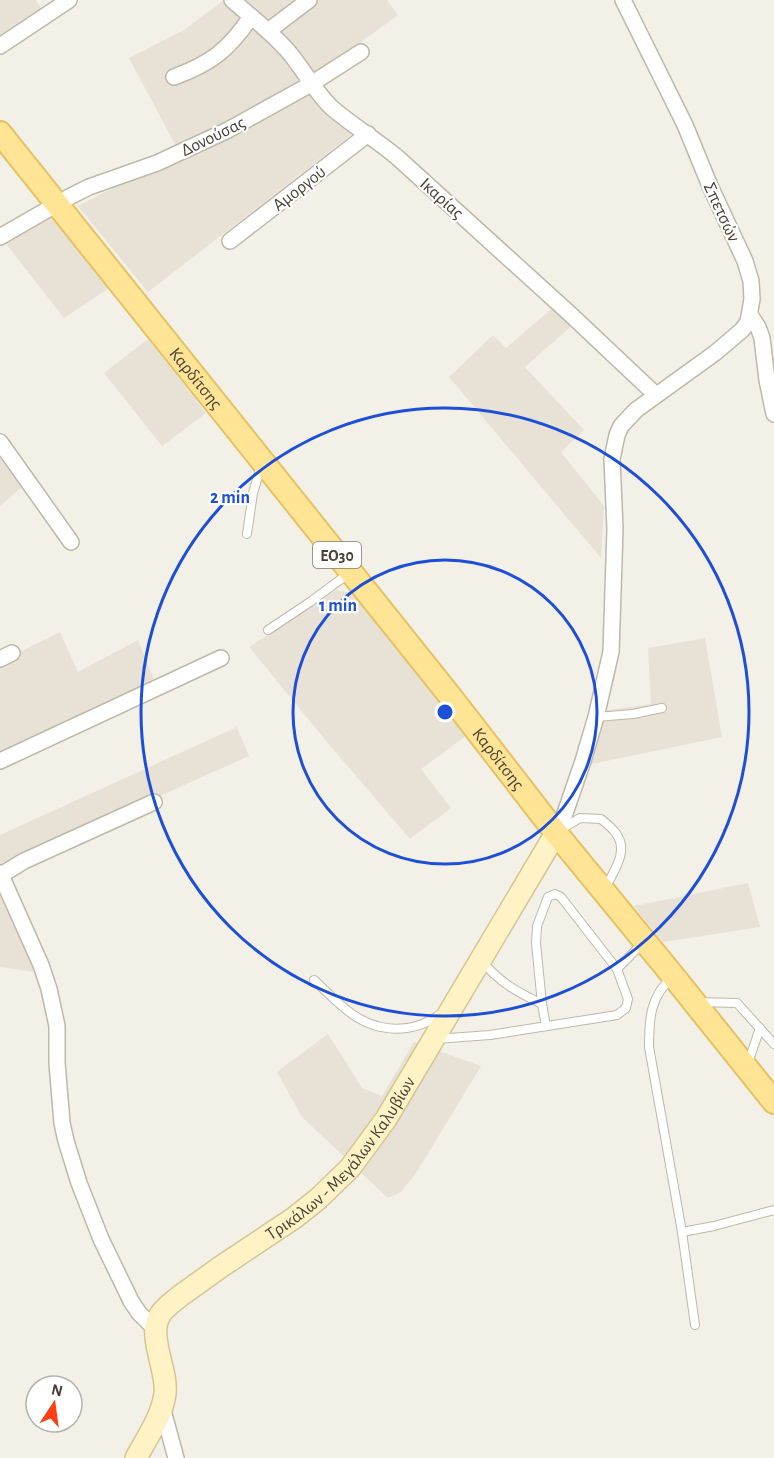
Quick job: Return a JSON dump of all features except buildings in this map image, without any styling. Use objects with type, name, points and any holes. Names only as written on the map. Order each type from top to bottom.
[{"type":"main road","name":"Καρδίτσης","points":[[0,133],[450,696],[556,833],[774,1102]]},
{"type":"street","points":[[0,46],[69,0]]},
{"type":"street","name":"Ικαρίας","points":[[232,0],[286,49],[311,84],[332,108],[398,158],[656,395]]},
{"type":"street","points":[[268,31],[309,0]]},
{"type":"street","name":"Σπετσών","points":[[627,2],[745,261],[751,281],[750,315]]},
{"type":"street","points":[[174,77],[204,65],[224,51],[251,16]]},
{"type":"street","name":"Δονούσας","points":[[0,237],[89,187],[157,163],[211,138],[311,84],[362,52]]},
{"type":"street","name":"Αμοργού","points":[[230,241],[368,134]]},
{"type":"street","points":[[556,833],[583,761],[611,652],[615,529],[612,459],[617,435],[621,426],[636,410],[715,353],[742,330],[750,315]]},
{"type":"street","points":[[750,315],[762,338],[774,414]]},
{"type":"street","points":[[0,442],[71,542]]},
{"type":"street","points":[[0,761],[221,658]]},
{"type":"street","points":[[136,1458],[162,1407],[165,1393],[165,1379],[156,1330],[131,1301],[101,1239],[79,1183],[62,1123],[57,1063],[57,1026],[49,989],[41,965],[1,874],[24,861],[154,802]]},
{"type":"street","name":"Τρικάλων - Μεγάλων Καλυβίων","points":[[156,1330],[160,1315],[172,1303],[311,1206],[356,1161],[378,1131],[556,833]]},
{"type":"street","points":[[162,1407],[176,1458]]},
{"type":"lane","points":[[247,534],[253,493],[263,461]]},
{"type":"lane","points":[[268,630],[351,572]]},
{"type":"lane","points":[[596,717],[633,714],[662,708]]},
{"type":"lane","points":[[556,833],[580,818],[601,819],[617,834],[622,849],[621,856],[603,891]]},
{"type":"lane","points":[[434,1039],[489,1035],[617,1015],[626,1008],[628,999],[617,969],[561,897],[555,894],[548,897],[539,918],[536,934],[546,1026]]},
{"type":"lane","points":[[617,969],[645,941]]},
{"type":"lane","points":[[481,960],[491,972],[512,989],[542,1004]]},
{"type":"lane","points":[[674,977],[663,986],[656,998],[650,1019],[649,1047],[682,1232],[695,1325]]},
{"type":"lane","points":[[314,980],[352,1014],[372,1024],[396,1029],[427,1023],[455,1004]]},
{"type":"lane","points":[[694,1002],[737,1003],[774,1044]]},
{"type":"lane","points":[[746,1068],[760,1028]]},
{"type":"lane","points":[[682,1232],[774,1210]]},
{"type":"shaded area","points":[[0,0],[36,0],[42,10],[0,37]]},
{"type":"shaded area","points":[[224,0],[387,0],[398,15],[303,83],[348,128],[351,135],[148,292],[78,206],[117,186],[184,161],[129,58],[184,30]]},
{"type":"shaded area","points":[[48,214],[109,288],[64,318],[3,240]]},
{"type":"shaded area","points":[[555,306],[574,324],[525,367],[584,430],[561,452],[604,506],[601,558],[449,377],[493,335],[506,348]]},
{"type":"shaded area","points":[[148,339],[206,413],[162,446],[104,373]]},
{"type":"shaded area","points":[[0,453],[23,486],[0,506]]},
{"type":"shaded area","points":[[336,590],[353,594],[466,736],[421,769],[451,808],[410,839],[249,647]]},
{"type":"shaded area","points":[[60,632],[78,672],[138,640],[155,682],[0,755],[0,649],[5,659]]},
{"type":"shaded area","points":[[705,638],[722,737],[587,765],[602,711],[651,704],[648,648]]},
{"type":"shaded area","points":[[237,727],[249,756],[6,865],[0,872],[0,835]]},
{"type":"shaded area","points":[[748,883],[760,927],[663,942],[634,906]]},
{"type":"shaded area","points":[[0,894],[36,972],[0,967]]},
{"type":"shaded area","points":[[328,1034],[362,1088],[382,1096],[414,1042],[481,1066],[418,1170],[401,1192],[388,1198],[302,1117],[277,1072]]}]
